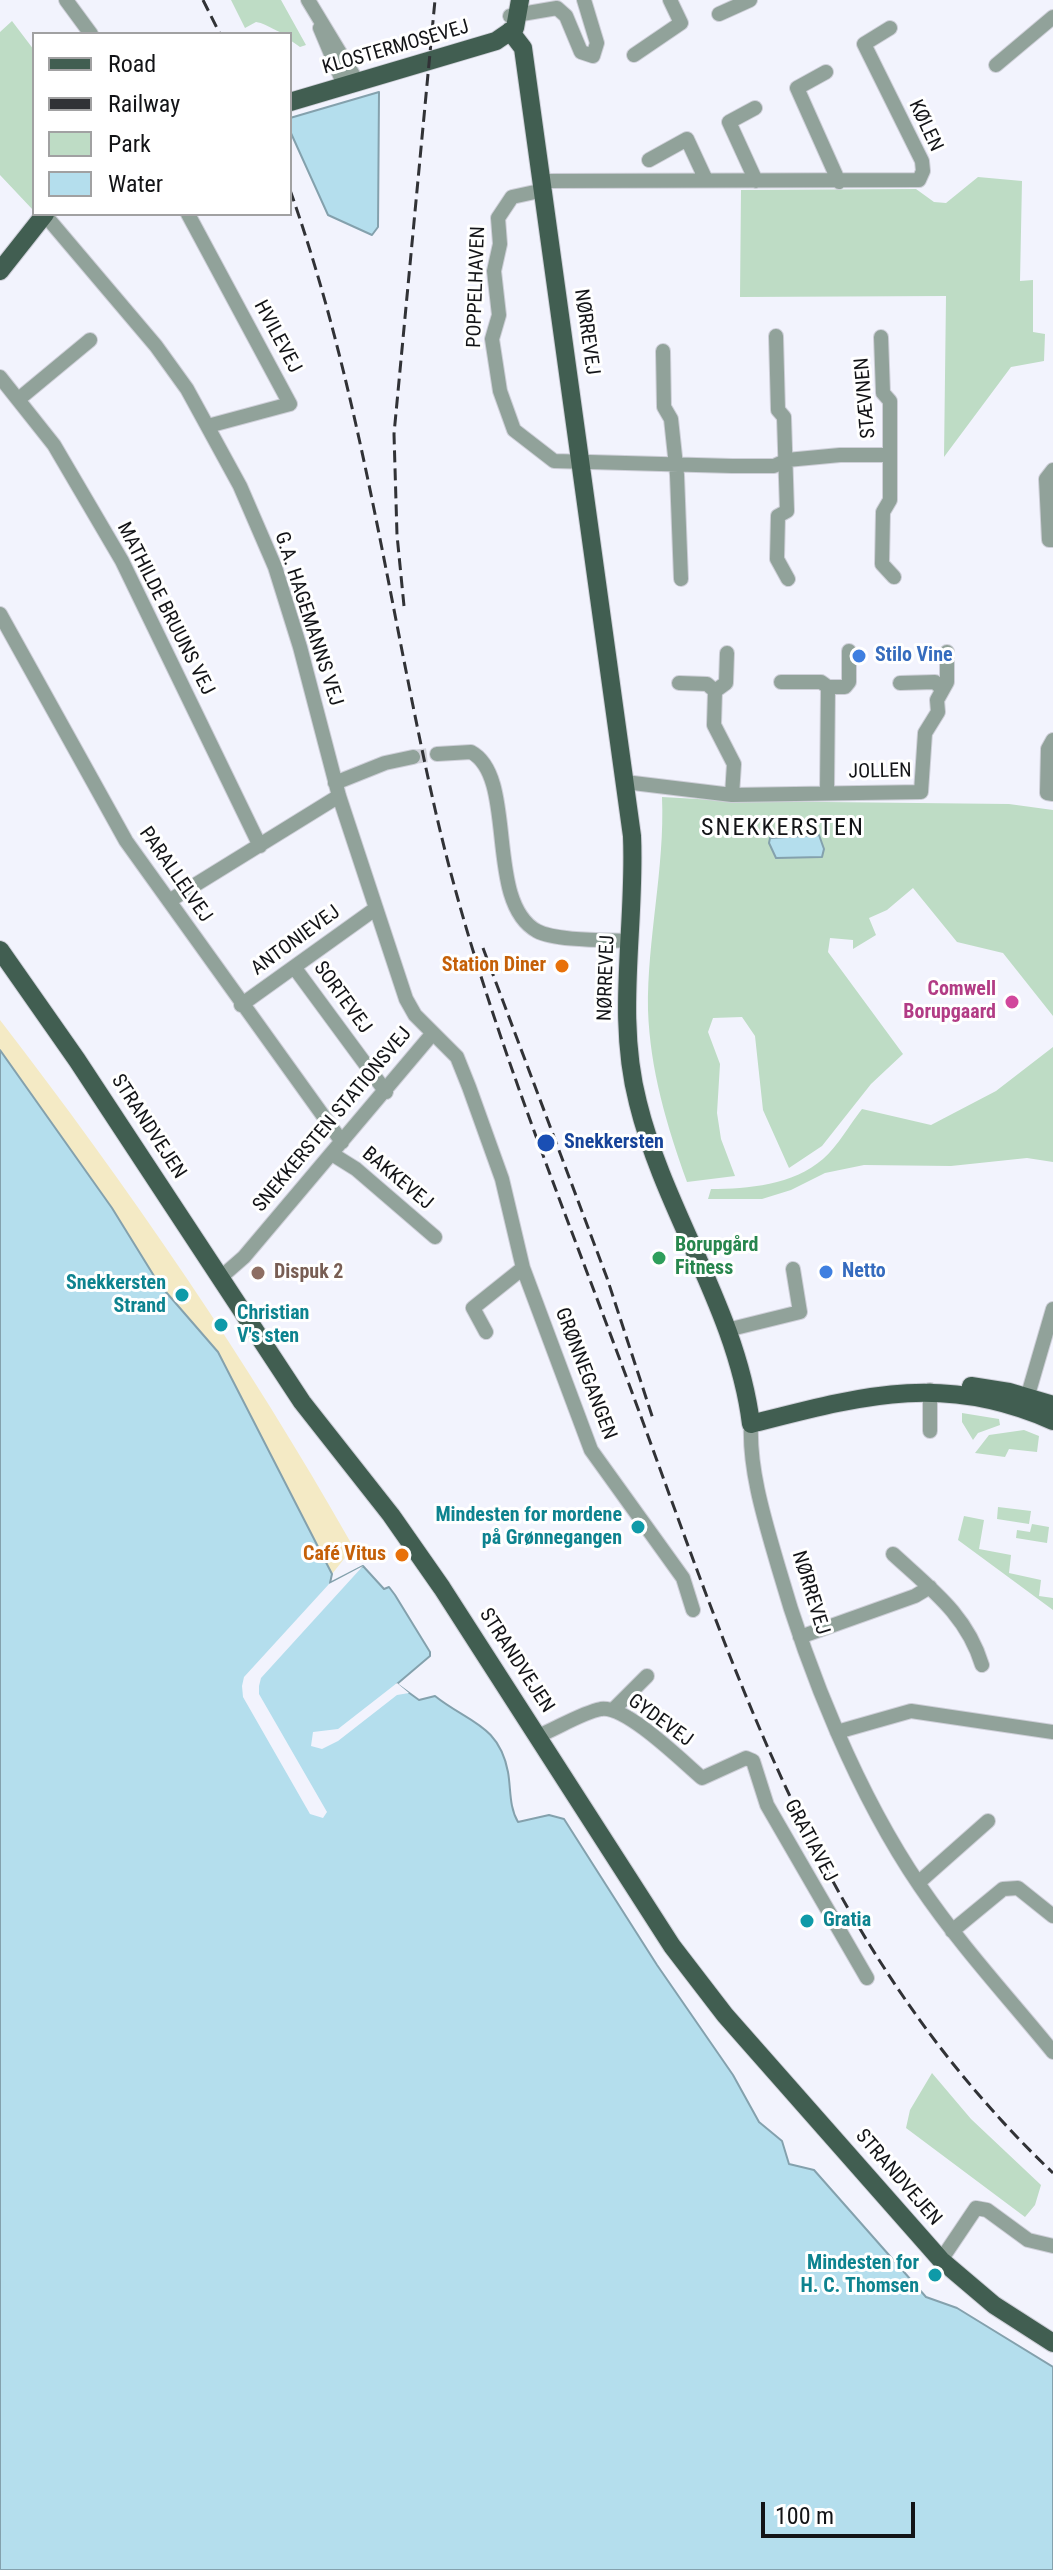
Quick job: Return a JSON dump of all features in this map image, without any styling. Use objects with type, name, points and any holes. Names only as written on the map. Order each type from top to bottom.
[{"type":"main road","name":"KLOSTERMOSEVEJ","points":[[292,101],[474,50],[514,12]]},
{"type":"main road","name":"NØRREVEJ","points":[[514,12],[523,48],[544,186],[625,782],[634,875],[627,1024],[637,1102],[669,1193],[738,1361],[751,1424]]},
{"type":"main road","points":[[0,271],[43,216]]},
{"type":"main road","name":"STRANDVEJEN","points":[[0,950],[302,1402],[421,1556],[672,1946],[725,2015],[941,2260],[994,2305],[1053,2343]]},
{"type":"main road","points":[[751,1424],[877,1394],[930,1390],[945,1385],[965,1385],[1025,1403],[1053,1405]]},
{"type":"main road","points":[[1025,1403],[1053,1421]]},
{"type":"street","points":[[66,0],[90,32]]},
{"type":"street","points":[[514,12],[557,8],[563,11],[581,52],[593,56],[597,43],[584,0]]},
{"type":"street","points":[[634,55],[681,23],[670,0]]},
{"type":"street","points":[[719,14],[750,0]]},
{"type":"street","points":[[310,4],[350,83]]},
{"type":"street","points":[[996,65],[1053,17]]},
{"type":"street","name":"KØLEN","points":[[544,186],[706,180],[919,180],[923,171],[864,44],[890,28]]},
{"type":"street","points":[[826,72],[797,88],[839,182]]},
{"type":"street","points":[[755,108],[729,122],[756,181]]},
{"type":"street","points":[[649,160],[687,139],[706,180]]},
{"type":"street","name":"POPPELHAVEN","points":[[544,186],[512,197],[498,218],[500,244],[494,271],[499,315],[492,339],[500,391],[514,430],[554,461],[581,462]]},
{"type":"street","name":"G.A. HAGEMANNS VEJ","points":[[47,216],[156,346],[208,426],[240,486],[275,567],[300,647],[337,789],[406,999],[415,1015],[433,1033]]},
{"type":"street","name":"HVILEVEJ","points":[[189,216],[290,404],[208,426]]},
{"type":"street","points":[[776,336],[778,410],[784,417],[787,460],[787,511],[778,516],[777,559],[788,579]]},
{"type":"street","name":"STÆVNEN","points":[[881,337],[883,393],[890,401],[890,500],[883,512],[882,564],[894,577]]},
{"type":"street","points":[[20,398],[90,340]]},
{"type":"street","points":[[663,351],[664,407],[671,419],[681,579]]},
{"type":"street","name":"MATHILDE BRUUNS VEJ","points":[[0,377],[20,398],[54,445],[122,561],[260,846]]},
{"type":"street","name":"STÆVNEN","points":[[581,462],[774,466],[787,460],[890,455]]},
{"type":"street","points":[[1053,470],[1046,479],[1049,540],[1053,540]]},
{"type":"street","name":"PARALLELVEJ","points":[[0,614],[126,841],[337,1148]]},
{"type":"street","points":[[781,682],[821,682],[828,687],[845,687],[849,682],[849,651]]},
{"type":"street","name":"JOLLEN","points":[[625,782],[732,795],[921,792],[925,733],[938,712],[937,700],[947,682],[947,652]]},
{"type":"street","points":[[715,691],[726,683],[727,653]]},
{"type":"street","points":[[900,683],[935,682],[942,689]]},
{"type":"street","points":[[679,683],[707,684],[715,691]]},
{"type":"street","name":"JOLLEN","points":[[827,792],[828,687]]},
{"type":"street","points":[[715,691],[714,725],[734,764],[732,795]]},
{"type":"street","points":[[1053,740],[1048,749],[1047,793],[1053,794]]},
{"type":"street","points":[[437,754],[471,752],[488,768],[509,885],[519,918],[543,934],[629,941]]},
{"type":"street","points":[[169,901],[260,846],[337,789],[385,763],[413,757]]},
{"type":"street","name":"ANTONIEVEJ","points":[[241,1005],[375,909]]},
{"type":"street","name":"SORTEVEJ","points":[[294,967],[386,1092]]},
{"type":"street","name":"SNEKKERSTEN STATIONSVEJ","points":[[220,1278],[244,1257],[433,1033],[457,1057],[502,1179],[509,1221]]},
{"type":"street","name":"BAKKEVEJ","points":[[337,1148],[356,1169],[435,1237]]},
{"type":"street","name":"GRØNNEGANGEN","points":[[509,1221],[523,1268],[591,1450],[683,1578],[693,1610]]},
{"type":"street","points":[[486,1332],[473,1308],[523,1268]]},
{"type":"street","points":[[727,1330],[800,1312],[793,1269]]},
{"type":"street","points":[[1025,1403],[1053,1309]]},
{"type":"street","points":[[930,1390],[930,1431]]},
{"type":"street","name":"NØRREVEJ","points":[[751,1424],[753,1462],[761,1499],[800,1637],[837,1732],[918,1883],[952,1931],[1053,2052]]},
{"type":"street","points":[[893,1554],[966,1624],[982,1665]]},
{"type":"street","points":[[800,1637],[915,1596],[930,1587]]},
{"type":"street","points":[[613,1710],[647,1676]]},
{"type":"street","name":"GYDEVEJ","points":[[538,1736],[601,1709],[613,1710],[661,1742],[702,1778],[746,1758],[753,1761]]},
{"type":"street","points":[[837,1732],[911,1711],[1053,1732]]},
{"type":"street","name":"GRATIAVEJ","points":[[753,1761],[767,1805],[867,1978]]},
{"type":"street","points":[[918,1883],[988,1821]]},
{"type":"street","points":[[952,1931],[1003,1889],[1011,1887],[1018,1888],[1053,1916]]},
{"type":"street","points":[[941,2260],[976,2208],[987,2210],[1028,2240],[1053,2246]]},
{"type":"green space","points":[[231,0],[281,0],[306,45],[300,47],[292,41],[292,32],[281,32],[261,23],[256,22],[245,28]]},
{"type":"green space","points":[[12,21],[32,47],[32,209],[0,175],[0,32]]},
{"type":"green space","points":[[978,177],[1022,181],[1020,281],[1033,280],[1033,332],[1045,334],[1044,361],[1011,367],[944,457],[946,296],[740,297],[741,190],[916,189],[934,202],[946,203]]},
{"type":"green space","points":[[662,797],[733,801],[1009,804],[1053,810],[1053,1016],[1003,953],[957,942],[913,888],[887,910],[869,918],[876,935],[853,949],[853,940],[830,938],[828,952],[903,1054],[871,1084],[822,1146],[789,1168],[763,1110],[755,1036],[742,1017],[713,1018],[708,1032],[720,1064],[717,1113],[721,1139],[735,1176],[687,1182],[661,1098],[649,1032],[648,983],[661,850]]},
{"type":"green space","points":[[1053,1047],[1053,1162],[1027,1158],[951,1166],[864,1165],[825,1173],[791,1190],[762,1199],[708,1199],[711,1189],[770,1184],[811,1168],[834,1148],[862,1109],[931,1125],[996,1091]]},
{"type":"green space","points":[[962,1413],[999,1419],[1000,1425],[978,1433],[973,1440],[962,1422]]},
{"type":"green space","points":[[1024,1430],[1039,1436],[1037,1452],[1009,1449],[1005,1457],[975,1453],[989,1435]]},
{"type":"green space","points":[[998,1507],[1031,1511],[1029,1524],[997,1519]]},
{"type":"green space","points":[[964,1516],[984,1520],[979,1549],[1011,1555],[1009,1573],[1041,1580],[1039,1596],[1053,1598],[1053,1610],[958,1540]]},
{"type":"green space","points":[[1032,1524],[1049,1527],[1047,1543],[1016,1538],[1017,1530],[1030,1532]]},
{"type":"green space","points":[[932,2073],[971,2119],[1041,2185],[1035,2205],[1025,2217],[906,2128],[910,2110]]},
{"type":"sand","name":"Snekkersten Strand","points":[[0,1020],[140,1210],[228,1341],[312,1475],[351,1543],[348,1554],[332,1574],[218,1352],[159,1284],[112,1208],[0,1050]]},
{"type":"water","points":[[379,92],[378,227],[372,235],[328,215],[292,135],[292,117]]},
{"type":"water","points":[[819,835],[824,849],[822,857],[776,858],[769,843],[770,838]]},
{"type":"water","points":[[0,1050],[112,1208],[159,1284],[218,1352],[332,1574],[330,1583],[363,1566],[384,1589],[389,1587],[395,1595],[430,1652],[430,1656],[397,1684],[419,1700],[435,1696],[489,1734],[504,1756],[518,1822],[549,1815],[564,1819],[657,1965],[733,2075],[759,2122],[782,2141],[789,2164],[814,2170],[926,2297],[957,2308],[1053,2367],[1053,2570],[0,2570]]},
{"type":"pier","points":[[363,1566],[261,1678],[259,1686],[259,1694],[327,1812],[323,1818],[310,1814],[243,1697],[242,1686],[244,1677],[329,1584]]},
{"type":"pier","points":[[397,1683],[409,1693],[397,1695],[338,1741],[322,1749],[311,1746],[313,1732],[338,1729]]},
{"type":"tunnel","points":[[413,757],[437,754]]},
{"type":"railway","points":[[203,0],[219,32]]},
{"type":"railway","points":[[404,606],[397,535],[394,434],[435,0]]},
{"type":"railway","points":[[292,196],[315,266],[355,419],[435,809],[472,948],[541,1151],[699,1575],[741,1684],[787,1789],[838,1891],[898,1989],[969,2084],[1053,2173]]},
{"type":"railway","points":[[483,948],[607,1278],[654,1422]]},
{"type":"place","name":"Stilo Vine","points":[[859,656]]},
{"type":"place","name":"Station Diner","points":[[562,966]]},
{"type":"place","name":"Comwell Borupgaard","points":[[1012,1002]]},
{"type":"place","name":"Snekkersten","points":[[546,1143]]},
{"type":"place","name":"Borupgård Fitness","points":[[659,1258]]},
{"type":"place","name":"Netto","points":[[826,1272]]},
{"type":"place","name":"Dispuk 2","points":[[258,1273]]},
{"type":"place","name":"Snekkersten Strand","points":[[182,1295]]},
{"type":"place","name":"Christian V's sten","points":[[221,1325]]},
{"type":"place","name":"Mindesten for mordene på Grønnegangen","points":[[638,1527]]},
{"type":"place","name":"Café Vitus","points":[[402,1555]]},
{"type":"place","name":"Gratia","points":[[807,1921]]},
{"type":"place","name":"Mindesten for H. C. Thomsen","points":[[935,2275]]},
{"type":"district","name":"SNEKKERSTEN","points":[[783,829]]}]
